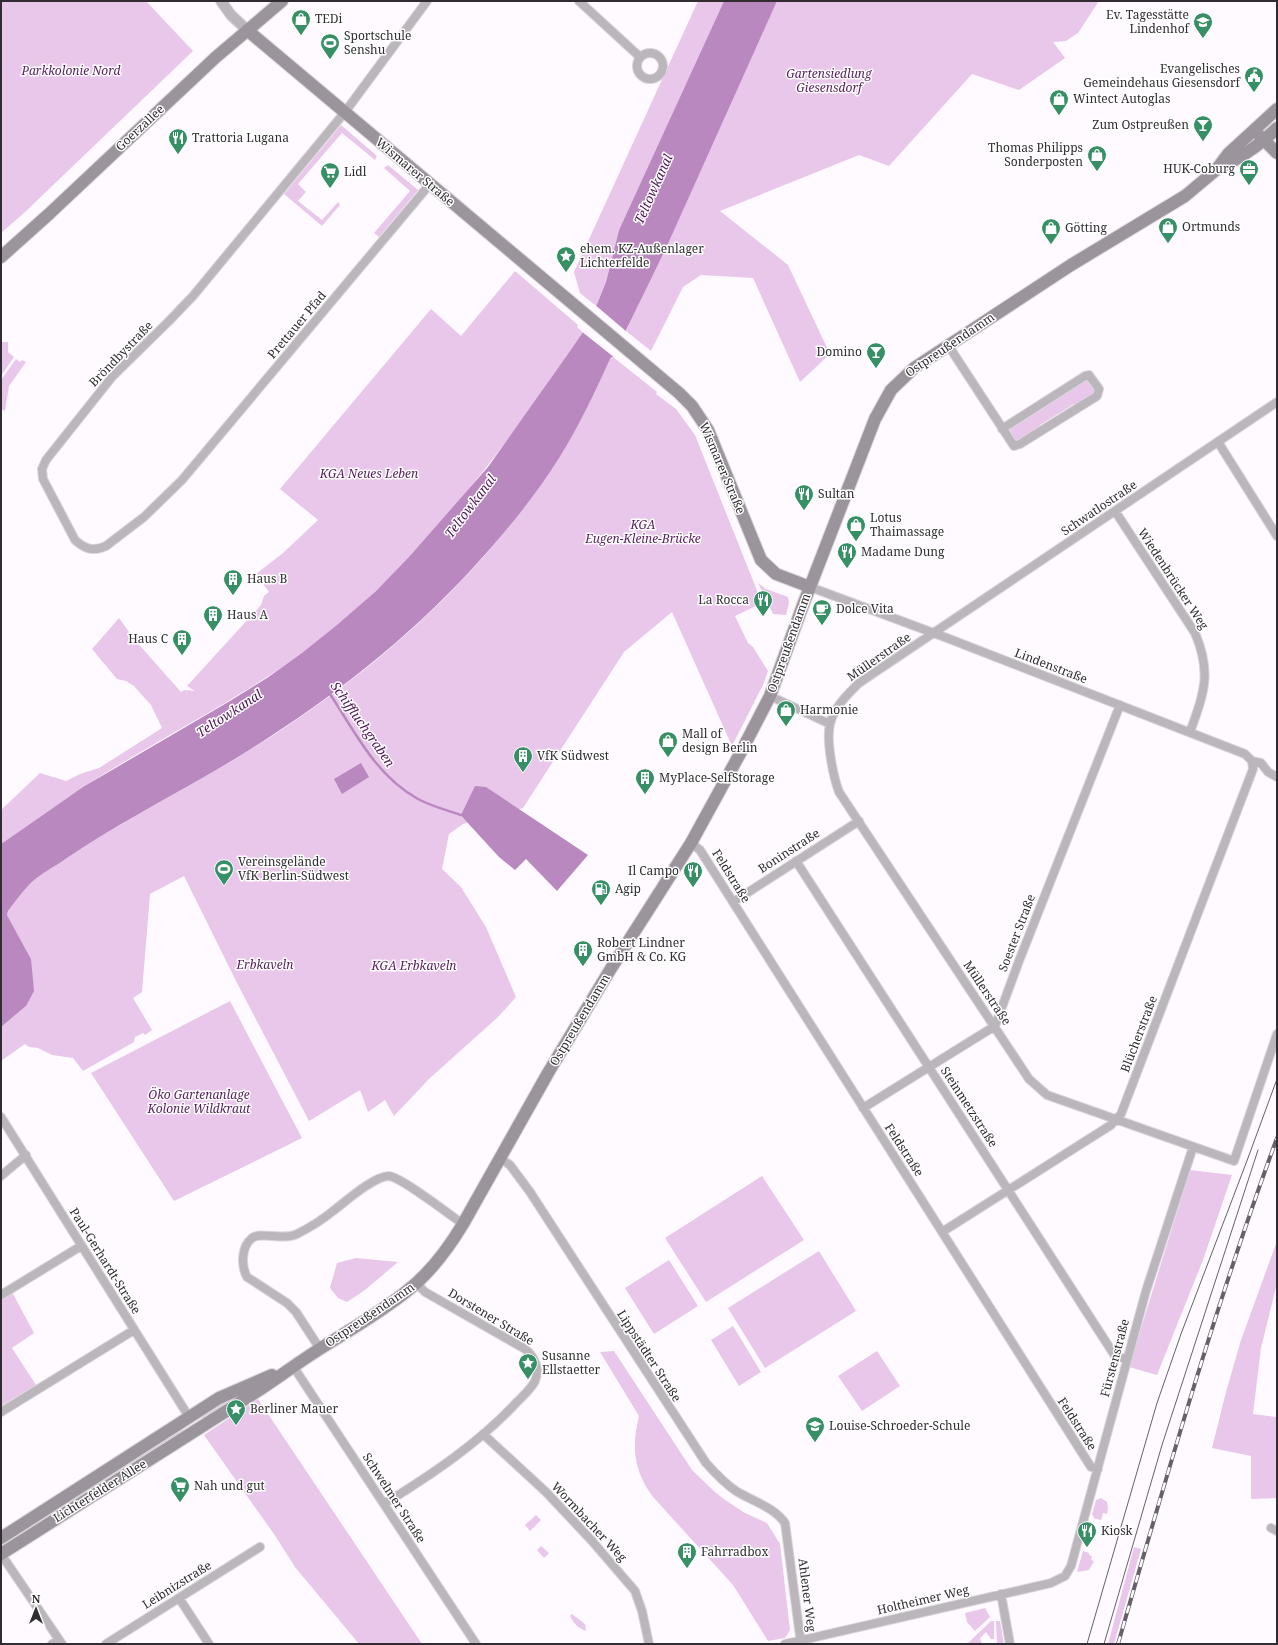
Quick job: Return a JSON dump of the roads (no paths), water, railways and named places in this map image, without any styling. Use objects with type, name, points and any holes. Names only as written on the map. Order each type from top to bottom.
[{"type":"main road","name":"Goerzallee","points":[[1,257],[39,224],[184,87],[247,30],[282,1]]},
{"type":"main road","name":"Wismarer Straße","points":[[247,30],[679,394],[700,416],[708,430],[755,549],[763,563],[776,574],[810,587]]},
{"type":"main road","name":"Ostpreußendamm","points":[[252,1388],[293,1366],[379,1311],[416,1283],[438,1260],[452,1242],[501,1159],[548,1073],[691,843],[770,696],[810,587],[875,419],[884,400],[891,390],[908,373],[948,345],[1071,265],[1173,204],[1216,170],[1228,154],[1277,109]]},
{"type":"main road","points":[[1267,117],[1277,129]]},
{"type":"main road","name":"Ostpreußendamm","points":[[1216,170],[1231,163],[1264,141],[1277,129]]},
{"type":"main road","points":[[1254,130],[1277,154]]},
{"type":"main road","name":"Lichterfelder Allee","points":[[1,1538],[219,1398],[252,1388]]},
{"type":"main road","name":"Lichterfelder Allee","points":[[1,1554],[198,1429],[252,1388]]},
{"type":"main road","points":[[189,1417],[198,1429]]},
{"type":"street","points":[[221,1],[231,15],[247,30]]},
{"type":"street","points":[[345,112],[426,1]]},
{"type":"street","points":[[579,1],[640,57]]},
{"type":"street","name":"Bröndbystraße","points":[[182,480],[143,518],[106,546],[97,550],[90,550],[75,540],[43,478],[42,469],[46,460],[112,376],[193,296],[345,112]]},
{"type":"street","name":"Prettauer Pfad","points":[[182,480],[430,184]]},
{"type":"street","points":[[948,345],[1002,429],[1014,446],[1020,444],[1097,396],[1099,389],[1090,375],[1085,376],[1002,429]]},
{"type":"street","name":"Schwatlostraße","points":[[934,633],[1277,402]]},
{"type":"street","points":[[1218,442],[1277,536]]},
{"type":"street","name":"Wiedenbrücker Weg","points":[[1115,511],[1195,633],[1200,645],[1205,667],[1204,690],[1190,732]]},
{"type":"street","name":"Lindenstraße","points":[[810,587],[934,633],[1245,754],[1252,761],[1259,761],[1268,772],[1277,777]]},
{"type":"street","name":"Müllerstraße","points":[[934,633],[859,683],[847,695],[837,709],[830,724],[830,750],[836,784],[839,792],[1029,1079],[1054,1099],[1234,1160],[1277,1034]]},
{"type":"street","points":[[770,696],[830,724]]},
{"type":"street","name":"Soester Straße","points":[[995,1026],[1120,705]]},
{"type":"street","name":"Blücherstraße","points":[[1117,1120],[1121,1114],[1253,769],[1252,761]]},
{"type":"street","name":"Boninstraße","points":[[733,902],[859,821]]},
{"type":"street","name":"Feldstraße","points":[[691,843],[700,850],[1091,1466],[1098,1469]]},
{"type":"street","name":"Steinmetzstraße","points":[[796,861],[1115,1356],[1127,1359]]},
{"type":"street","points":[[863,1108],[995,1026]]},
{"type":"street","name":"Paul-Gerhardt-Straße","points":[[1,1116],[189,1417]]},
{"type":"street","points":[[942,1232],[1117,1120]]},
{"type":"street","name":"Fürstenstraße","points":[[1065,1576],[1071,1566],[1146,1291],[1193,1147]]},
{"type":"street","points":[[1,1176],[26,1156]]},
{"type":"street","name":"Lippstädter Straße","points":[[501,1159],[510,1165],[530,1192],[698,1452],[719,1478],[734,1490],[774,1511],[781,1517],[786,1523],[790,1548]]},
{"type":"street","name":"Ostpreußendamm","points":[[320,1349],[296,1312],[287,1303],[252,1282],[247,1277],[244,1271],[243,1258],[245,1248],[250,1239],[259,1236],[285,1237],[296,1235],[332,1212],[374,1182],[389,1176],[402,1182],[463,1224]]},
{"type":"street","points":[[1,1295],[81,1246]]},
{"type":"street","name":"Dorstener Straße","points":[[416,1283],[425,1292],[531,1354],[537,1365],[535,1381],[531,1388],[508,1412],[483,1434]]},
{"type":"street","points":[[1,1412],[134,1330]]},
{"type":"street","name":"Schwelmer Straße","points":[[293,1366],[476,1644]]},
{"type":"street","points":[[384,1504],[446,1463],[483,1434]]},
{"type":"street","name":"Wormbacher Weg","points":[[483,1434],[546,1492],[592,1541],[635,1591],[642,1611],[649,1644]]},
{"type":"street","name":"Leibnizstraße","points":[[106,1644],[260,1547]]},
{"type":"street","name":"Ahlener Weg","points":[[790,1548],[801,1642]]},
{"type":"street","points":[[1,1554],[57,1643]]},
{"type":"street","name":"Holtheimer Weg","points":[[785,1644],[801,1642],[1051,1583],[1065,1576]]},
{"type":"street","points":[[1001,1594],[1010,1644]]},
{"type":"street","points":[[179,1598],[210,1644]]},
{"type":"water","name":"Teltowkanal","points":[[724,1],[777,1],[666,248],[613,357],[611,357],[573,434],[539,487],[518,516],[471,570],[442,600],[381,656],[315,706],[247,752],[138,814],[42,874],[29,885],[8,911],[7,915],[31,959],[34,991],[26,1006],[1,1027],[1,844],[83,787],[230,701],[267,678],[302,653],[376,591],[409,557],[488,467],[583,332],[606,282],[619,230]]},
{"type":"water","points":[[361,763],[369,777],[342,794],[334,779]]},
{"type":"water","points":[[475,786],[486,787],[588,855],[557,891],[526,859],[515,870],[499,857],[461,815]]},
{"type":"waterway","name":"Schiffluchgraben","points":[[330,694],[358,738],[378,766],[390,778],[418,799],[433,806],[461,815]]},
{"type":"tram line","points":[[1087,1644],[1157,1403],[1181,1334],[1277,1079]]},
{"type":"tram line","points":[[1104,1644],[1162,1445],[1258,1150]]},
{"type":"railway","points":[[1118,1644],[1213,1326],[1233,1263],[1277,1138]]},
{"type":"place","name":"TEDi","points":[[301,36]]},
{"type":"place","name":"Ev. Tagesstätte Lindenhof","points":[[1203,39]]},
{"type":"place","name":"Sportschule Senshu","points":[[330,60]]},
{"type":"place","name":"Evangelisches Gemeindehaus Giesensdorf","points":[[1254,93]]},
{"type":"place","name":"Wintect Autoglas","points":[[1059,116]]},
{"type":"place","name":"Zum Ostpreußen","points":[[1203,142]]},
{"type":"place","name":"Trattoria Lugana","points":[[178,155]]},
{"type":"place","name":"Thomas Philipps Sonderposten","points":[[1097,172]]},
{"type":"place","name":"HUK-Coburg","points":[[1249,186]]},
{"type":"place","name":"Lidl","points":[[330,189]]},
{"type":"place","name":"Ortmunds","points":[[1168,244]]},
{"type":"place","name":"Götting","points":[[1051,245]]},
{"type":"place","name":"ehem. KZ-Außenlager Lichterfelde","points":[[566,273]]},
{"type":"place","name":"Domino","points":[[876,369]]},
{"type":"place","name":"Sultan","points":[[804,511]]},
{"type":"place","name":"Lotus Thaimassage","points":[[856,542]]},
{"type":"place","name":"Madame Dung","points":[[847,569]]},
{"type":"place","name":"Haus B","points":[[233,596]]},
{"type":"place","name":"La Rocca","points":[[763,617]]},
{"type":"place","name":"Dolce Vita","points":[[822,626]]},
{"type":"place","name":"Haus A","points":[[213,632]]},
{"type":"place","name":"Haus C","points":[[182,656]]},
{"type":"place","name":"Harmonie","points":[[786,727]]},
{"type":"place","name":"Mall of design Berlin","points":[[668,758]]},
{"type":"place","name":"VfK Südwest","points":[[523,773]]},
{"type":"place","name":"MyPlace-SelfStorage","points":[[645,795]]},
{"type":"place","name":"Vereinsgelände VfK Berlin-Südwest","points":[[224,886]]},
{"type":"place","name":"Il Campo","points":[[693,888]]},
{"type":"place","name":"Agip","points":[[601,906]]},
{"type":"place","name":"Robert Lindner GmbH & Co. KG","points":[[583,967]]},
{"type":"place","name":"Susanne Ellstaetter","points":[[528,1380]]},
{"type":"place","name":"Berliner Mauer","points":[[236,1426]]},
{"type":"place","name":"Louise-Schroeder-Schule","points":[[815,1443]]},
{"type":"place","name":"Nah und gut","points":[[180,1503]]},
{"type":"place","name":"Kiosk","points":[[1087,1548]]},
{"type":"place","name":"Fahrradbox","points":[[687,1569]]},
{"type":"park label","name":"Parkkolonie Nord","points":[[71,71]]},
{"type":"park label","name":"Gartensiedlung Giesensdorf","points":[[829,81]]},
{"type":"park label","name":"KGA Neues Leben","points":[[369,474]]},
{"type":"park label","name":"KGA Eugen-Kleine-Brücke","points":[[643,532]]},
{"type":"park label","name":"Erbkaveln","points":[[265,965]]},
{"type":"park label","name":"KGA Erbkaveln","points":[[414,966]]},
{"type":"park label","name":"Öko Gartenanlage Kolonie Wildkraut","points":[[199,1102]]}]
